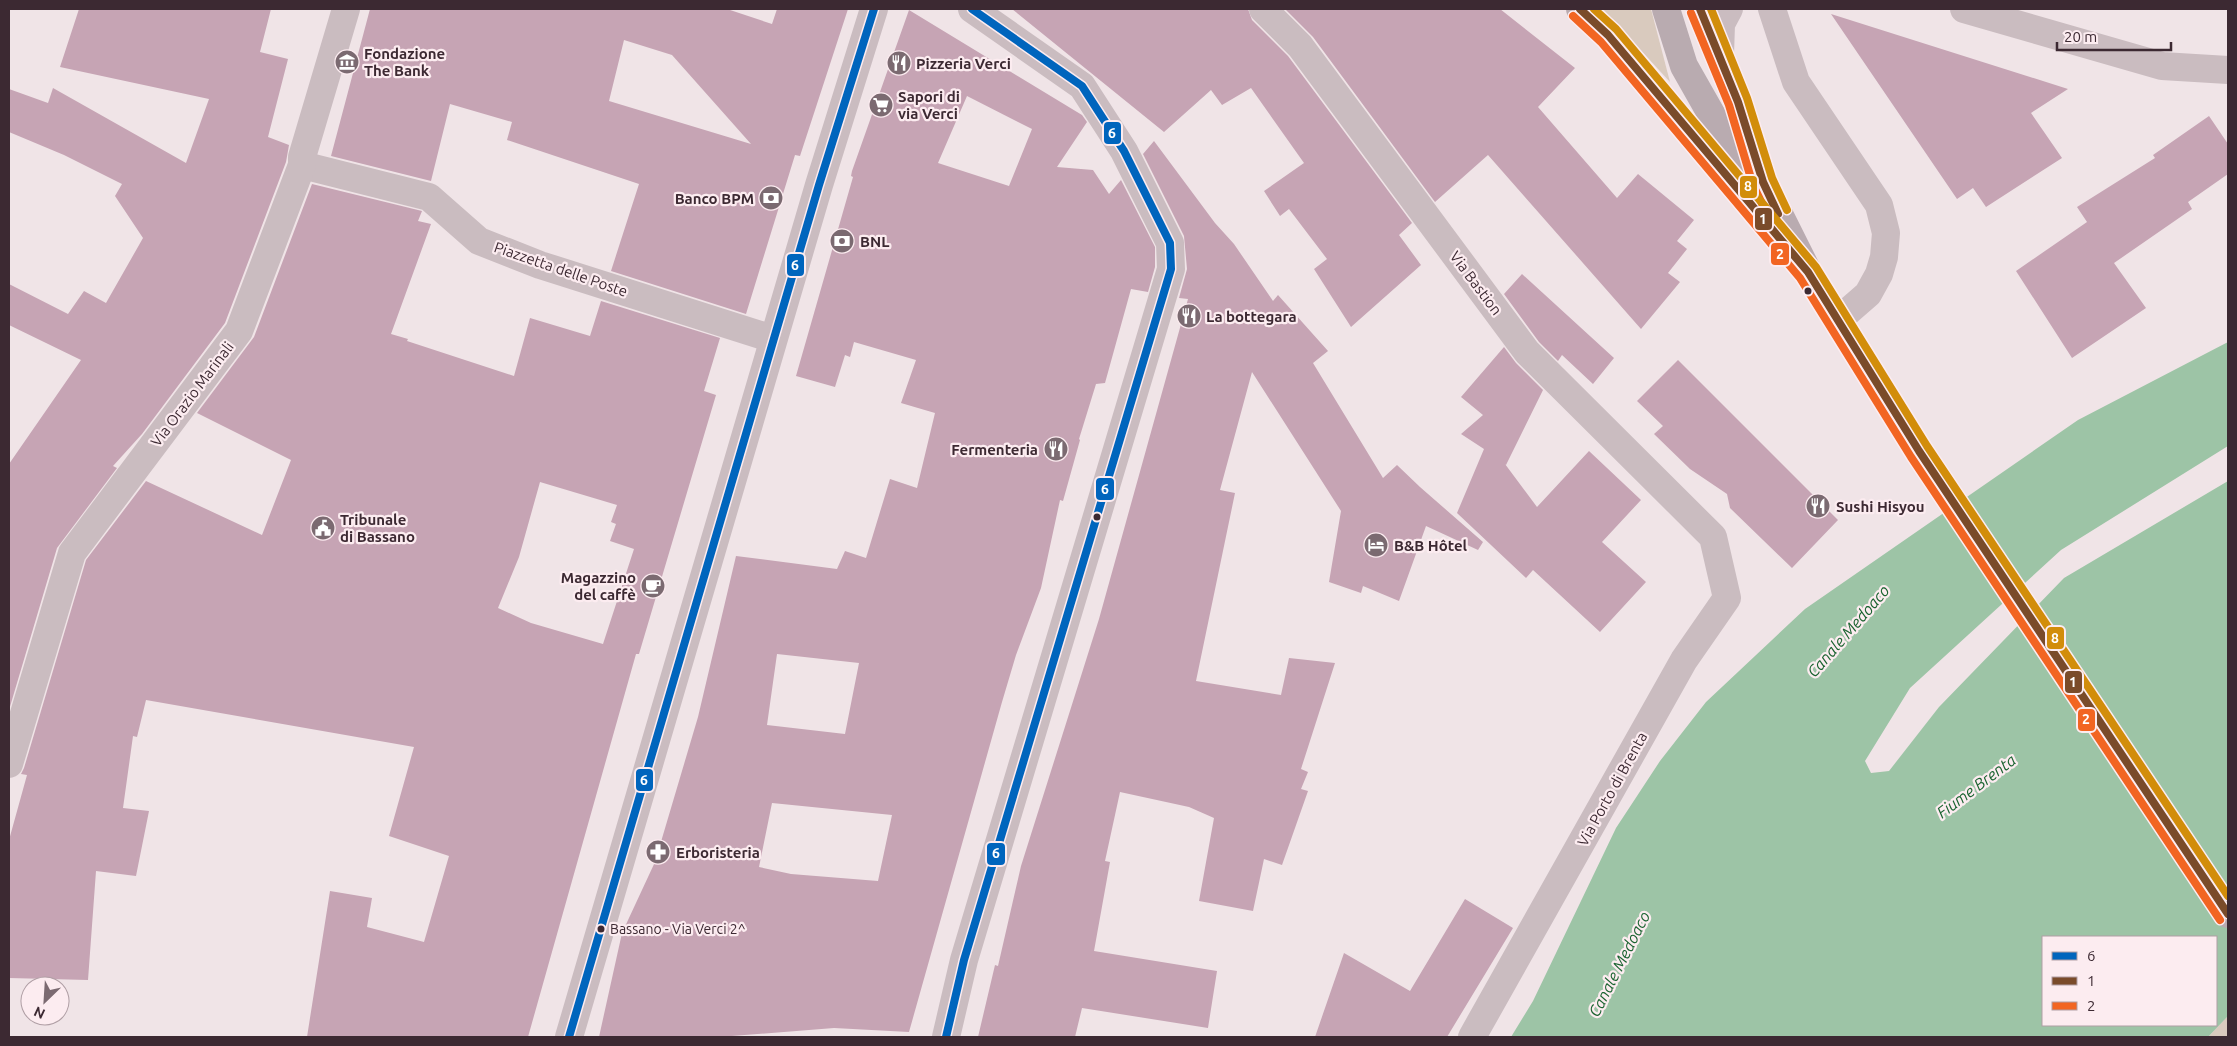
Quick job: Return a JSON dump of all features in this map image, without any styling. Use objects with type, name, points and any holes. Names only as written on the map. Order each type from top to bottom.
[{"type":"main road","points":[[1580,9],[1608,35],[1808,272]]},
{"type":"main road","points":[[1666,9],[1684,66],[1689,75],[1718,126],[1763,182]]},
{"type":"main road","points":[[1700,9],[1738,102],[1763,182],[1808,272],[1920,452],[2228,914]]},
{"type":"street","name":"Via Orazio Marinali","points":[[9,764],[72,553],[239,331],[302,165],[302,157],[346,9]]},
{"type":"street","points":[[569,1037],[773,339],[874,9]]},
{"type":"street","points":[[946,1037],[964,960],[1171,269],[1170,243],[1124,151],[1082,86],[972,9]]},
{"type":"street","name":"Via Bastion","points":[[1263,9],[1300,46],[1527,352],[1714,537]]},
{"type":"street","points":[[1720,55],[1721,24],[1729,9]]},
{"type":"street","points":[[1772,9],[1796,82],[1879,205],[1886,233],[1880,274],[1868,294],[1838,321]]},
{"type":"street","points":[[1964,9],[2162,66],[2228,70]]},
{"type":"street","name":"Piazzetta delle Poste","points":[[302,165],[429,197],[479,241],[540,265],[773,339]]},
{"type":"street","name":"Via Porto di Brenta","points":[[1472,1037],[1684,660],[1727,598],[1714,537]]},
{"type":"shaded area","points":[[1603,9],[1651,9],[1670,82]]},
{"type":"shaded area","points":[[2228,1016],[2228,1037],[2208,1037],[2226,1018]]},
{"type":"water","points":[[2228,342],[2228,446],[2061,550],[1910,688],[1865,761],[1871,773],[1889,771],[1939,707],[2064,578],[2228,481],[2228,1016],[2208,1037],[1511,1037],[1533,1001],[1616,828],[1660,761],[1706,702],[1805,609],[2078,420]]},
{"type":"building","points":[[79,9],[271,9],[260,52],[288,59],[268,137],[289,145],[286,162],[225,323],[142,434],[113,466],[117,468],[57,548],[9,710],[9,464],[81,360],[9,325],[9,284],[68,314],[84,291],[106,303],[143,238],[115,196],[122,184],[64,155],[9,132],[9,89],[48,103],[53,88],[186,163],[209,99],[60,67]]},
{"type":"building","points":[[370,9],[727,9],[772,24],[777,9],[848,9],[800,156],[795,155],[746,314],[611,271],[639,184],[507,140],[512,122],[450,104],[431,181],[331,156]],"holes":[[[624,40],[672,55],[751,144],[609,101]]]},
{"type":"building","points":[[1012,9],[1248,9],[1252,20],[1288,56],[1412,223],[1399,235],[1421,265],[1351,327],[1314,269],[1327,259],[1289,209],[1280,216],[1264,191],[1304,163],[1251,88],[1222,105],[1211,90],[1164,132]]},
{"type":"building","points":[[1285,9],[1500,9],[1575,68],[1538,107],[1617,198],[1638,174],[1694,220],[1677,241],[1687,249],[1668,273],[1680,282],[1641,329],[1488,155],[1435,202],[1313,37]]},
{"type":"building","points":[[909,10],[1082,115],[1087,122],[1057,167],[1093,170],[1109,194],[1121,180],[1155,247],[1155,267],[1148,292],[1131,289],[1105,383],[1096,384],[1063,501],[1060,500],[1041,588],[1016,655],[1002,702],[909,1032],[834,1028],[719,1037],[599,1037],[622,933],[655,862],[698,717],[736,556],[837,569],[845,551],[866,558],[890,479],[917,488],[935,413],[901,403],[916,360],[854,342],[850,357],[845,355],[835,387],[796,376],[853,177],[851,176]],"holes":[[[967,96],[1032,129],[1009,186],[938,163]],[[777,654],[859,663],[845,734],[767,725]],[[772,803],[892,815],[878,881],[791,874],[759,867]]]},
{"type":"building","points":[[1831,14],[2068,89],[2031,113],[2062,158],[1986,207],[1973,188],[1957,199]]},
{"type":"building","points":[[2209,116],[2228,144],[2228,174],[2188,202],[2192,209],[2114,263],[2146,308],[2072,358],[2016,271],[2087,222],[2077,207],[2155,158],[2153,155]]},
{"type":"building","points":[[1154,141],[1215,223],[1234,244],[1273,301],[1278,295],[1328,351],[1313,363],[1383,478],[1397,465],[1483,542],[1478,550],[1426,526],[1399,601],[1363,586],[1361,593],[1329,582],[1341,511],[1252,372],[1220,490],[1235,493],[1196,681],[1281,695],[1289,658],[1335,663],[1301,769],[1308,772],[1301,789],[1308,791],[1282,865],[1264,859],[1253,911],[1199,901],[1214,818],[1189,807],[1120,792],[1105,861],[1110,862],[1094,951],[1217,971],[1208,1028],[1082,1008],[1075,1037],[978,1037],[995,965],[998,966],[1021,866],[1099,619],[1188,299],[1179,298],[1187,269],[1184,236],[1143,154]]},
{"type":"building","points":[[312,184],[422,211],[418,221],[431,224],[391,334],[408,339],[407,341],[514,376],[530,318],[590,336],[601,301],[720,338],[704,391],[716,395],[639,654],[636,654],[528,1037],[307,1037],[330,891],[372,898],[367,927],[424,942],[449,856],[389,836],[414,747],[146,700],[137,737],[133,736],[123,808],[149,811],[136,876],[96,871],[88,980],[70,980],[70,976],[20,976],[20,978],[9,978],[9,840],[27,775],[21,774],[86,560],[146,481],[262,535],[291,460],[197,413],[254,337]],"holes":[[[540,482],[617,505],[611,522],[616,524],[610,541],[634,549],[603,644],[531,623],[498,608],[519,557]]]},
{"type":"building","points":[[1522,274],[1614,358],[1593,384],[1562,355],[1558,361],[1539,342],[1504,294]]},
{"type":"building","points":[[1504,347],[1516,363],[1543,390],[1505,464],[1537,507],[1589,451],[1641,500],[1602,542],[1646,582],[1600,632],[1533,570],[1526,578],[1457,513],[1484,449],[1461,434],[1483,415],[1461,397]]},
{"type":"building","points":[[1678,360],[1838,520],[1792,568],[1730,508],[1727,494],[1690,469],[1654,434],[1663,426],[1637,401]]},
{"type":"building","points":[[1465,899],[1513,928],[1447,1037],[1315,1037],[1344,953],[1410,991]]},
{"type":"transit line","name":"6","points":[[569,1037],[819,185],[874,9]]},
{"type":"transit line","name":"6","points":[[946,1037],[964,960],[1171,269],[1170,243],[1124,151],[1082,86],[972,9]]},
{"type":"transit line","name":"1","points":[[1580,9],[1608,35],[1808,272],[1919,451],[2228,914]]},
{"type":"transit line","name":"8","points":[[1594,9],[1616,29],[1816,267],[1927,446],[2228,896]]},
{"type":"transit line","name":"1","points":[[1700,9],[1738,102],[1763,182],[1778,214]]},
{"type":"transit line","name":"8","points":[[1711,9],[1747,98],[1772,178],[1787,210]]},
{"type":"transit line","name":"2","points":[[1691,13],[1729,105],[1753,185],[1769,218]]},
{"type":"transit line","name":"2","points":[[1573,16],[1601,42],[1800,278],[1911,457],[2220,920]]},
{"type":"place","name":"Fondazione The Bank","points":[[347,62]]},
{"type":"place","name":"Pizzeria Verci","points":[[899,63]]},
{"type":"place","name":"Sapori di via Verci","points":[[881,105]]},
{"type":"place","name":"Banco BPM","points":[[771,198]]},
{"type":"place","name":"BNL","points":[[842,241]]},
{"type":"place","name":"La bottegara","points":[[1189,316]]},
{"type":"place","name":"Fermenteria","points":[[1056,449]]},
{"type":"place","name":"Sushi Hisyou","points":[[1818,506]]},
{"type":"place","name":"Tribunale di Bassano","points":[[323,528]]},
{"type":"place","name":"B&B Hôtel","points":[[1376,545]]},
{"type":"place","name":"Magazzino del caffè","points":[[653,586]]},
{"type":"place","name":"Erboristeria","points":[[658,852]]},
{"type":"place","name":"Bassano - Via Verci 2^","points":[[601,929]]},
{"type":"water label","name":"Canale Medoaco","points":[[1848,631]]},
{"type":"water label","name":"Fiume Brenta","points":[[1976,786]]},
{"type":"water label","name":"Canale Medoaco","points":[[1619,964]]}]
